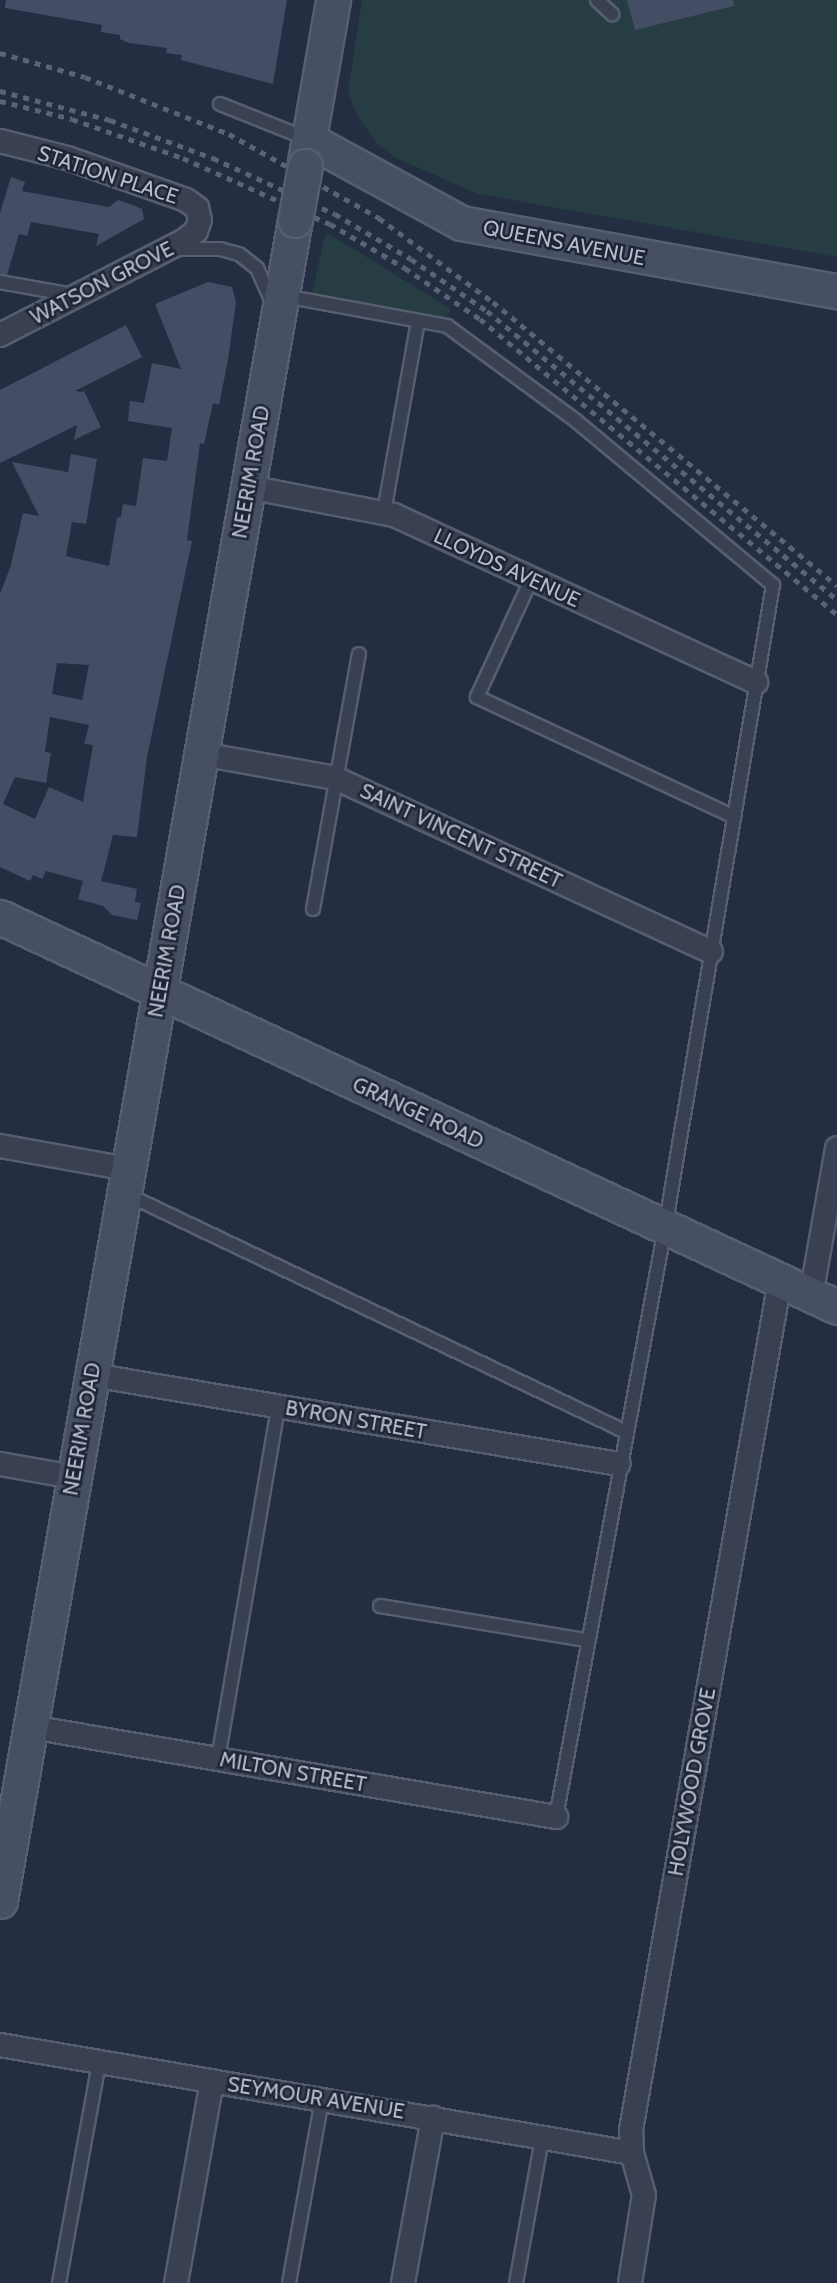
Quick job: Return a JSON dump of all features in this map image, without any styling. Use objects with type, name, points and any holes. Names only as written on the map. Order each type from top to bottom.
[{"type":"main road","name":"NEERIM ROAD","points":[[0,1901],[10,1783],[31,1727],[248,487],[286,308],[295,219],[333,0]]},
{"type":"main road","name":"QUEENS AVENUE","points":[[307,153],[461,223],[543,241],[837,291]]},
{"type":"main road","name":"GRANGE ROAD","points":[[0,917],[824,1302]]},
{"type":"street","name":"STATION PLACE","points":[[0,141],[77,162],[186,200],[199,210],[199,225]]},
{"type":"street","name":"WATSON GROVE","points":[[0,335],[168,249],[191,236],[199,225]]},
{"type":"street","name":"LLOYDS AVENUE","points":[[248,487],[384,512],[756,682]]},
{"type":"street","name":"SAINT VINCENT STREET","points":[[202,754],[335,778],[711,952]]},
{"type":"street","points":[[0,1146],[126,1181]]},
{"type":"street","points":[[824,1302],[837,1148]]},
{"type":"street","name":"HOLYWOOD GROVE","points":[[630,2283],[644,2195],[633,2153],[633,2118],[780,1281]]},
{"type":"street","name":"BYRON STREET","points":[[92,1376],[619,1464]]},
{"type":"street","points":[[0,1464],[74,1477]]},
{"type":"street","name":"MILTON STREET","points":[[31,1727],[556,1817]]},
{"type":"street","name":"SEYMOUR AVENUE","points":[[0,2045],[633,2153]]},
{"type":"street","points":[[176,2283],[212,2081]]},
{"type":"street","points":[[403,2283],[433,2118]]},
{"type":"lane","points":[[597,0],[612,14]]},
{"type":"lane","points":[[220,104],[307,153]]},
{"type":"lane","points":[[168,249],[225,250],[248,259],[286,308],[447,326],[575,420],[773,585],[664,1228],[586,1640],[556,1817]]},
{"type":"lane","points":[[0,282],[76,296]]},
{"type":"lane","points":[[384,512],[417,321]]},
{"type":"lane","points":[[531,580],[477,697],[734,817]]},
{"type":"lane","points":[[313,909],[359,654]]},
{"type":"lane","points":[[126,1181],[626,1432]]},
{"type":"lane","points":[[218,1759],[278,1407]]},
{"type":"lane","points":[[380,1606],[586,1640]]},
{"type":"lane","points":[[59,2283],[99,2062]]},
{"type":"lane","points":[[289,2283],[322,2099]]},
{"type":"lane","points":[[516,2283],[542,2138]]},
{"type":"green space","points":[[362,0],[837,0],[837,257],[478,194],[396,158],[378,145],[357,115],[348,91]]},
{"type":"green space","points":[[326,232],[451,309],[445,320],[311,297]]},
{"type":"building","points":[[6,0],[287,0],[273,84],[181,60],[182,55],[166,53],[167,48],[129,43],[120,39],[120,35],[101,32],[102,25],[5,8]]},
{"type":"building","points":[[627,0],[733,0],[734,6],[635,30]]},
{"type":"building","points":[[11,177],[25,182],[22,191],[109,207],[118,200],[142,209],[144,219],[96,246],[99,234],[31,222],[27,236],[19,234],[7,275],[0,274],[0,213]]},
{"type":"building","points":[[208,282],[232,287],[236,302],[219,405],[213,403],[204,444],[200,443],[187,540],[192,541],[147,757],[137,837],[113,835],[101,881],[137,889],[135,902],[141,903],[137,920],[112,915],[103,906],[78,899],[83,881],[46,871],[42,879],[33,875],[30,881],[0,867],[0,594],[10,568],[23,513],[39,516],[12,462],[68,472],[71,454],[97,459],[86,524],[72,522],[66,556],[109,566],[117,518],[121,517],[123,504],[136,506],[143,458],[167,461],[172,428],[128,421],[130,401],[144,403],[152,363],[181,369],[155,304]],"holes":[[[57,663],[89,665],[82,700],[52,694]],[[50,717],[89,725],[84,744],[93,745],[83,802],[49,787],[35,819],[3,804],[15,777],[46,783],[51,753],[45,752]]]},
{"type":"building","points":[[126,325],[142,357],[75,391],[83,392],[83,389],[101,427],[74,440],[77,425],[0,463],[0,390]]},
{"type":"railway","points":[[0,53],[85,77],[229,134],[379,218],[493,302],[837,586]]},
{"type":"railway","points":[[0,91],[110,120],[213,158],[335,214],[411,259],[487,311],[837,600]]},
{"type":"railway","points":[[0,101],[72,119],[183,158],[330,224],[405,268],[480,319],[837,614]]}]
